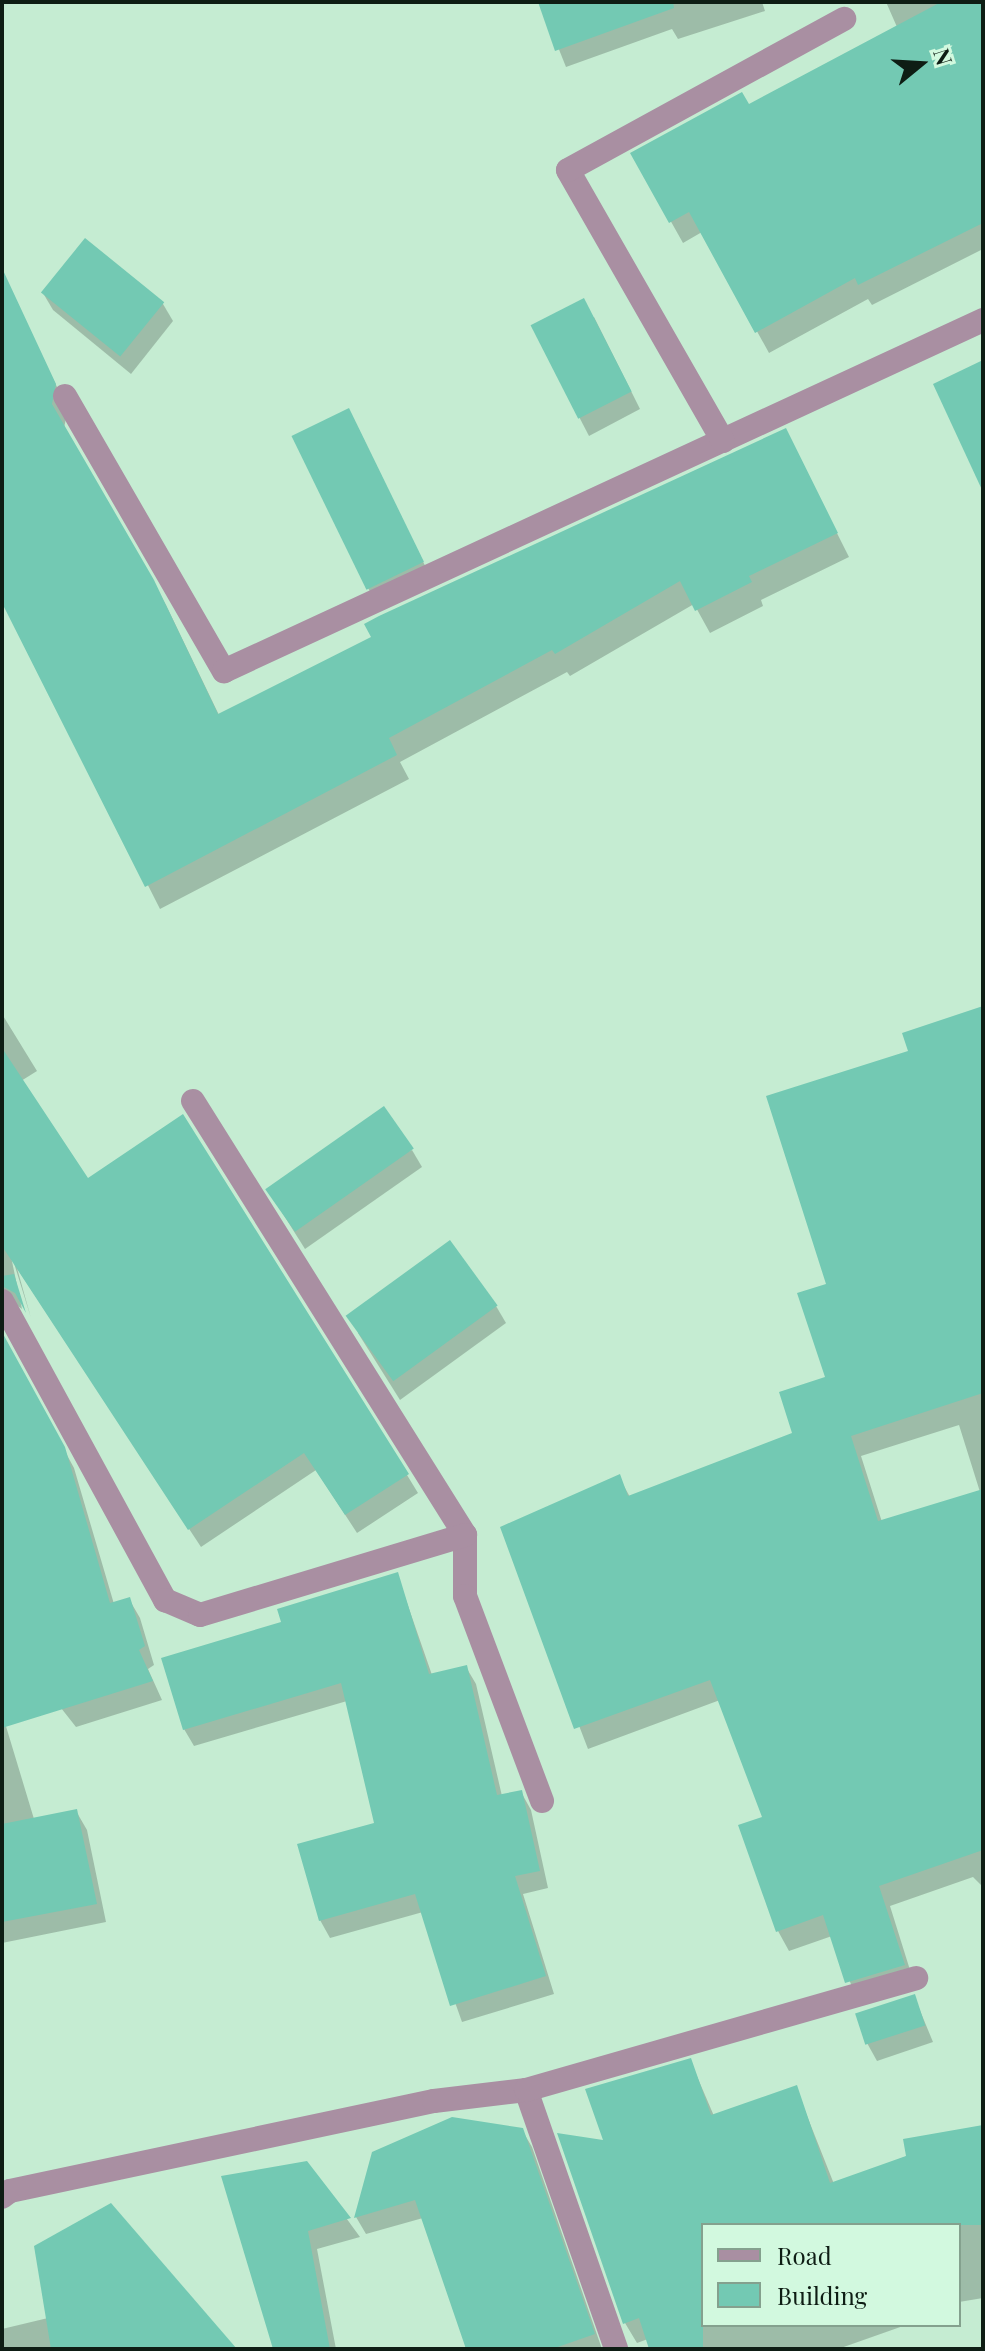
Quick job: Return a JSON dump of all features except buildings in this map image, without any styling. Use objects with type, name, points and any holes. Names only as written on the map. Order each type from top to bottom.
[{"type":"street","points":[[723,441],[568,170],[844,19]]},
{"type":"street","points":[[65,396],[224,671],[983,320]]},
{"type":"street","points":[[193,1101],[465,1535],[465,1596],[542,1801]]},
{"type":"street","points":[[2,1301],[165,1600],[200,1615],[465,1535]]},
{"type":"street","points":[[2,2197],[10,2191],[434,2101],[526,2090],[916,1978]]},
{"type":"street","points":[[526,2090],[616,2349]]}]
